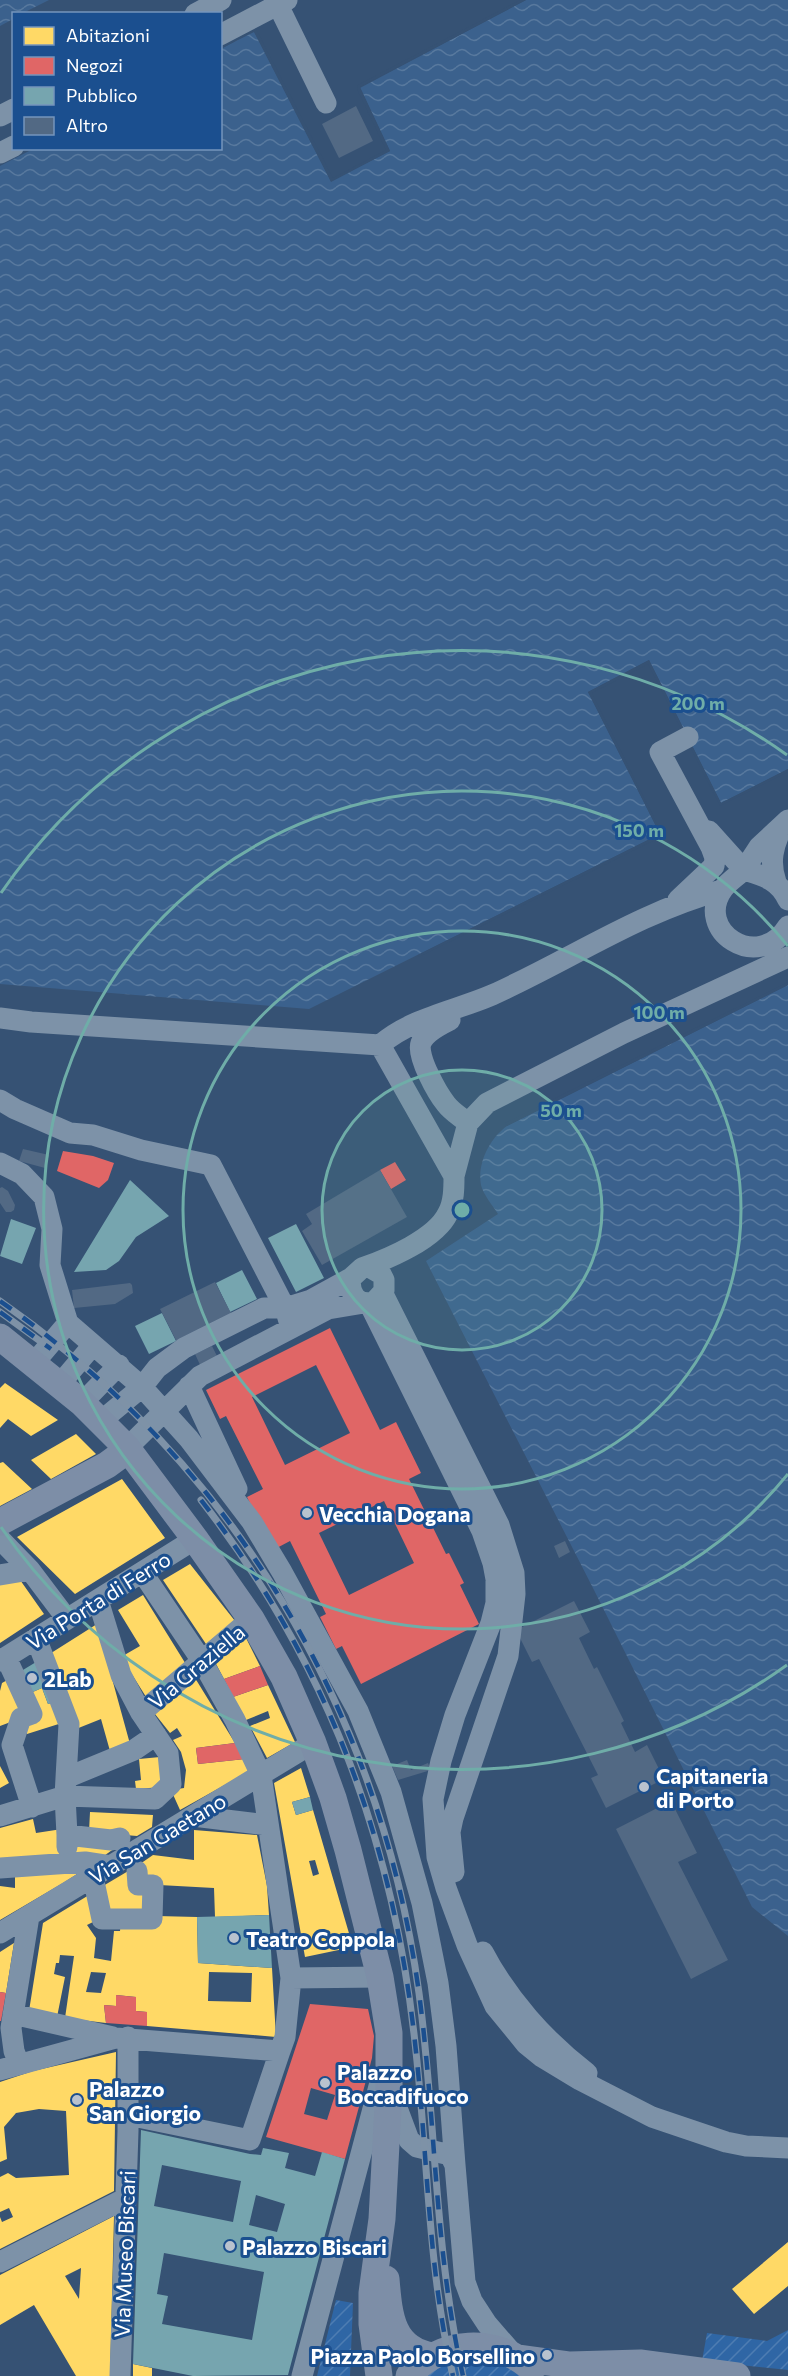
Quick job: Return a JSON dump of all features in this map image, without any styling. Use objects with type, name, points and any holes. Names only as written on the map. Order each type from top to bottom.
[{"type":"main road","points":[[0,1337],[60,1384],[91,1412],[146,1474],[251,1619],[284,1677],[313,1743],[333,1798],[380,1977],[389,2033],[389,2088],[381,2219],[372,2293],[372,2324],[379,2376]]},
{"type":"main road","points":[[0,1360],[124,1451]]},
{"type":"main road","points":[[0,1522],[107,1465],[124,1451]]},
{"type":"main road","points":[[381,2219],[387,2290],[395,2329],[409,2348],[419,2354],[433,2356]]},
{"type":"main road","points":[[409,2376],[433,2356],[450,2349],[472,2345],[497,2349],[517,2357],[570,2365],[640,2363],[737,2376]]},
{"type":"main road","points":[[517,2357],[539,2376]]},
{"type":"street","points":[[199,12],[221,0]]},
{"type":"street","points":[[222,35],[282,2],[326,103]]},
{"type":"street","points":[[671,906],[714,866],[715,858],[660,752],[688,737]]},
{"type":"street","points":[[694,816],[744,870],[767,876],[776,882]]},
{"type":"street","points":[[468,1123],[447,1106],[427,1071],[420,1053],[421,1044],[429,1032],[492,995],[608,934],[671,906],[722,890],[744,870],[759,847],[787,821]]},
{"type":"street","points":[[787,821],[773,852],[772,870],[776,882],[788,900]]},
{"type":"street","points":[[722,890],[716,906],[717,922],[726,936],[739,945],[756,948]]},
{"type":"street","points":[[663,1015],[727,974],[756,948],[770,944],[788,927]]},
{"type":"street","points":[[124,1451],[200,1376],[288,1318],[311,1300],[356,1273],[415,1243],[437,1227],[448,1214],[454,1194],[454,1176],[468,1123],[487,1103],[663,1015],[788,957]]},
{"type":"street","points":[[0,1018],[380,1045],[395,1032],[492,995]]},
{"type":"street","points":[[380,1045],[454,1176]]},
{"type":"street","points":[[0,1100],[70,1133],[93,1135],[141,1150],[211,1165],[288,1318]]},
{"type":"street","points":[[0,1163],[22,1174],[44,1197],[52,1229],[50,1265],[68,1323],[142,1386],[164,1410],[252,1522]]},
{"type":"street","points":[[91,1412],[142,1386],[157,1368],[184,1348],[264,1308],[288,1318],[375,1297],[415,1243]]},
{"type":"street","points":[[356,1273],[369,1267],[381,1274],[375,1297],[482,1531],[493,1563],[496,1603],[491,1623],[455,1715],[433,1799],[437,1857],[446,1888],[467,1945],[495,2006],[526,2044],[542,2057],[579,2080],[662,2121],[726,2142],[746,2146],[788,2148]]},
{"type":"street","points":[[356,1273],[351,1293],[357,1300],[375,1297]]},
{"type":"street","points":[[375,1297],[500,1525],[514,1573],[515,1594],[508,1656],[465,1779],[450,1832],[451,1859],[456,1887],[466,1918],[491,1967],[508,1992],[548,2038],[582,2070],[622,2101]]},
{"type":"street","points":[[34,1363],[68,1323]]},
{"type":"street","points":[[60,1384],[93,1345]]},
{"type":"street","points":[[91,1412],[119,1365]]},
{"type":"street","points":[[189,1386],[252,1522],[358,1711],[391,1792],[422,1904],[438,1983],[446,2046],[465,2282],[472,2301],[487,2324],[517,2357]]},
{"type":"street","points":[[0,1539],[30,1570],[67,1619]]},
{"type":"street","name":"Via Porta di Ferro","points":[[3,1659],[195,1539]]},
{"type":"street","points":[[0,1575],[30,1570]]},
{"type":"street","points":[[128,2123],[250,2140],[283,2044],[291,1978],[261,1775],[235,1720],[202,1661],[142,1572]]},
{"type":"street","points":[[66,1787],[87,1796],[155,1799],[171,1784],[168,1753],[141,1713],[121,1675],[98,1600]]},
{"type":"street","name":"Via Graziella","points":[[141,1713],[251,1619]]},
{"type":"street","points":[[36,1638],[69,1724],[66,1787],[68,1863]]},
{"type":"street","points":[[3,1659],[32,1714],[21,1718],[6,1741],[17,1811],[134,1750],[156,1735]]},
{"type":"street","name":"Via San Gaetano","points":[[0,1933],[313,1743]]},
{"type":"street","points":[[193,1816],[268,1825]]},
{"type":"street","points":[[67,1835],[111,1840],[120,1838]]},
{"type":"street","points":[[0,1868],[85,1862],[111,1866]]},
{"type":"street","points":[[93,1877],[102,1919],[152,1919],[153,1885],[138,1885],[137,1871]]},
{"type":"street","points":[[29,1916],[11,2028],[10,2067],[122,2038]]},
{"type":"street","points":[[291,1978],[380,1977]]},
{"type":"street","points":[[13,2014],[122,2038],[283,2044]]},
{"type":"street","points":[[302,2376],[381,2078],[389,2033]]},
{"type":"street","name":"Via Museo Biscari","points":[[120,2376],[128,2123],[122,2038]]},
{"type":"street","points":[[389,2088],[409,2140],[417,2147],[450,2155],[456,2165]]},
{"type":"street","points":[[0,2262],[126,2198]]},
{"type":"shaded area","points":[[336,2300],[353,2303],[350,2376],[317,2376]]},
{"type":"shaded area","points":[[788,2330],[788,2370],[702,2361],[707,2333],[767,2341]]},
{"type":"shaded area","points":[[488,2357],[525,2376],[423,2376],[447,2361]]},
{"type":"water","points":[[0,0],[49,0],[25,12],[12,12],[12,20],[0,26]]},
{"type":"water","points":[[526,0],[788,0],[788,769],[721,803],[649,660],[588,692],[660,834],[309,1009],[0,984],[0,166],[31,150],[222,150],[222,48],[254,31],[331,181],[390,151],[360,88]]},
{"type":"water","points":[[788,985],[788,1936],[752,1907],[426,1261],[498,1214],[482,1189],[480,1177],[483,1160],[490,1144],[507,1126]]},
{"type":"pier","points":[[520,0],[526,0],[360,87],[390,151],[331,182],[254,32],[222,48],[222,45],[253,28],[256,29],[333,178],[386,150],[357,89],[358,85]]},
{"type":"pier","points":[[649,660],[721,803],[788,769],[788,772],[720,806],[648,664],[592,693],[663,836],[419,957],[418,955],[660,834],[588,692]]},
{"type":"pier","points":[[788,982],[788,985],[507,1126],[505,1123]]},
{"type":"building: Abitazioni","points":[[5,1383],[58,1420],[31,1436],[8,1419],[0,1428],[0,1388]]},
{"type":"building: Abitazioni","points":[[76,1434],[96,1454],[51,1479],[31,1460]]},
{"type":"building: Abitazioni","points":[[3,1462],[32,1489],[0,1506],[0,1463]]},
{"type":"building: Abitazioni","points":[[122,1479],[165,1538],[75,1594],[17,1537]]},
{"type":"building: Abitazioni","points":[[190,1564],[235,1621],[206,1644],[163,1580]]},
{"type":"building: Abitazioni","points":[[18,1577],[44,1614],[0,1643],[0,1578]]},
{"type":"building: Abitazioni","points":[[143,1595],[187,1666],[148,1700],[121,1657],[140,1646],[118,1610]]},
{"type":"building: Abitazioni","points":[[97,1624],[130,1744],[110,1751],[101,1719],[76,1729],[48,1655]],"holes":[[[88,1674],[93,1686],[85,1689],[80,1677]]]},
{"type":"building: Abitazioni","points":[[245,1636],[260,1666],[224,1679],[215,1662]]},
{"type":"building: Abitazioni","points":[[11,1678],[27,1709],[16,1720],[0,1726],[0,1691],[2,1683]]},
{"type":"building: Abitazioni","points":[[195,1678],[235,1743],[196,1748],[198,1764],[245,1759],[248,1772],[180,1810],[171,1790],[184,1788],[186,1770],[181,1752],[173,1740],[182,1736],[177,1728],[170,1733],[155,1714]]},
{"type":"building: Abitazioni","points":[[268,1685],[295,1742],[267,1758],[250,1726],[270,1718],[268,1711],[246,1720],[233,1697]]},
{"type":"building: Abitazioni","points":[[42,1688],[48,1704],[57,1701],[65,1722],[27,1734],[23,1724],[28,1694]]},
{"type":"building: Abitazioni","points":[[160,1757],[162,1787],[136,1789],[135,1781],[141,1780],[139,1759]]},
{"type":"building: Abitazioni","points":[[0,1766],[9,1783],[0,1788]]},
{"type":"building: Abitazioni","points":[[301,1768],[310,1797],[292,1802],[296,1815],[313,1810],[353,1947],[305,1957],[274,1783]],"holes":[[[315,1860],[319,1874],[313,1876],[309,1861]]]},
{"type":"building: Abitazioni","points":[[90,1812],[153,1815],[152,1827],[137,1836],[89,1832]]},
{"type":"building: Abitazioni","points":[[33,1819],[36,1833],[62,1829],[65,1853],[0,1864],[0,1828]]},
{"type":"building: Abitazioni","points":[[194,1830],[257,1835],[267,1886],[269,1915],[215,1917],[214,1888],[141,1884],[140,1864],[153,1855],[194,1860]]},
{"type":"building: Abitazioni","points":[[71,1841],[115,1848],[101,1858],[70,1854]]},
{"type":"building: Abitazioni","points":[[135,1867],[149,1913],[109,1916],[103,1886]]},
{"type":"building: Abitazioni","points":[[85,1869],[0,1920],[0,1886],[15,1888],[15,1874]]},
{"type":"building: Abitazioni","points":[[89,1895],[97,1920],[87,1925],[96,1938],[94,1958],[111,1961],[114,1931],[120,1931],[121,1921],[157,1916],[197,1917],[198,1963],[272,1968],[276,2037],[147,2026],[147,2012],[136,2011],[136,1997],[116,1995],[116,2006],[104,2005],[106,2023],[65,2018],[74,1956],[60,1955],[59,1963],[56,1963],[54,1974],[65,1977],[57,2017],[29,2011],[43,1923]],"holes":[[[91,1972],[106,1973],[101,1993],[86,1992]],[[209,1972],[252,1973],[251,2002],[208,2001]]]},
{"type":"building: Abitazioni","points":[[14,1943],[6,1993],[0,1992],[0,1952]]},
{"type":"building: Abitazioni","points":[[116,2052],[114,2191],[0,2249],[0,2217],[2,2222],[13,2217],[9,2208],[0,2212],[0,2177],[8,2173],[16,2178],[69,2175],[66,2111],[39,2109],[16,2113],[4,2127],[7,2159],[0,2162],[0,2082],[33,2071]]},
{"type":"building: Abitazioni","points":[[114,2216],[110,2376],[76,2376],[34,2305],[0,2325],[0,2275]],"holes":[[[81,2268],[79,2299],[65,2276]]]},
{"type":"building: Abitazioni","points":[[788,2242],[788,2286],[754,2314],[732,2289]]},
{"type":"building: Abitazioni","points":[[133,2364],[152,2368],[152,2376],[133,2376]]},
{"type":"building: Negozi","points":[[63,1151],[93,1156],[114,1163],[108,1180],[99,1188],[57,1171]]},
{"type":"building: Negozi","points":[[395,1162],[406,1180],[391,1189],[380,1170]]},
{"type":"building: Negozi","name":"Vecchia Dogana","points":[[330,1328],[380,1430],[396,1422],[421,1473],[409,1479],[446,1554],[449,1553],[464,1583],[460,1585],[479,1624],[361,1684],[342,1646],[336,1649],[320,1617],[326,1614],[290,1541],[273,1550],[247,1497],[263,1489],[226,1416],[220,1419],[206,1390]],"holes":[[[316,1365],[350,1433],[285,1465],[252,1397]],[[384,1501],[414,1563],[349,1595],[319,1533]]]},
{"type":"building: Negozi","points":[[260,1666],[268,1685],[233,1697],[224,1679]]},
{"type":"building: Negozi","points":[[235,1743],[245,1759],[198,1764],[196,1748]]},
{"type":"building: Negozi","points":[[0,1992],[6,1993],[1,2021],[0,2021]]},
{"type":"building: Negozi","points":[[116,1995],[136,1997],[136,2011],[147,2012],[147,2026],[106,2023],[104,2005],[116,2006]]},
{"type":"building: Negozi","name":"Palazzo Boccadifuoco","points":[[310,2004],[368,2009],[374,2036],[372,2058],[345,2159],[266,2137]],"holes":[[[311,2088],[335,2095],[327,2120],[304,2114]]]},
{"type":"building: Pubblico","points":[[130,1180],[169,1216],[136,1237],[119,1261],[106,1270],[74,1272]]},
{"type":"building: Pubblico","points":[[11,1219],[36,1228],[22,1264],[0,1256]]},
{"type":"building: Pubblico","points":[[296,1224],[324,1278],[296,1292],[268,1238]]},
{"type":"building: Pubblico","points":[[242,1270],[257,1299],[230,1312],[216,1283]]},
{"type":"building: Pubblico","points":[[162,1313],[176,1341],[149,1354],[135,1326]]},
{"type":"building: Pubblico","points":[[41,1659],[57,1701],[48,1704],[42,1688],[28,1694],[18,1673]]},
{"type":"building: Pubblico","points":[[310,1797],[313,1810],[296,1815],[292,1802]]},
{"type":"building: Pubblico","name":"Teatro Coppola","points":[[269,1915],[272,1968],[198,1963],[197,1917]]},
{"type":"building: Pubblico","name":"Palazzo Biscari","points":[[141,2130],[250,2154],[261,2155],[263,2148],[289,2153],[285,2168],[315,2176],[322,2152],[345,2159],[288,2375],[193,2376],[133,2364]],"holes":[[[162,2165],[241,2181],[233,2222],[154,2206]],[[256,2195],[285,2204],[277,2232],[249,2225]],[[164,2253],[264,2272],[252,2340],[162,2324],[168,2296],[157,2294]]]},
{"type":"building: Altro","points":[[356,106],[373,141],[339,158],[322,124]]},
{"type":"building: Altro","points":[[23,1149],[49,1155],[45,1168],[19,1161]]},
{"type":"building: Altro","points":[[380,1170],[407,1217],[322,1265],[302,1231],[312,1224],[306,1214]]},
{"type":"building: Altro","points":[[0,1188],[8,1191],[15,1205],[11,1212],[6,1212],[0,1203]]},
{"type":"building: Altro","points":[[215,1282],[232,1315],[177,1342],[160,1309]]},
{"type":"building: Altro","points":[[130,1283],[133,1293],[115,1304],[74,1308],[72,1290]]},
{"type":"building: Altro","points":[[212,1346],[218,1358],[201,1367],[195,1354]]},
{"type":"building: Altro","points":[[565,1541],[570,1552],[559,1558],[554,1546]]},
{"type":"building: Altro","points":[[574,1601],[590,1632],[579,1638],[594,1669],[597,1667],[624,1721],[621,1723],[635,1752],[647,1745],[664,1779],[606,1808],[591,1778],[598,1775],[539,1659],[532,1662],[516,1630]]},
{"type":"building: Altro","points":[[407,1760],[411,1770],[428,1763],[431,1770],[398,1780],[392,1766]]},
{"type":"building: Altro","points":[[671,1801],[697,1853],[678,1862],[728,1960],[691,1979],[616,1829]]},
{"type":"railway","points":[[0,1301],[84,1366],[159,1438],[225,1517],[283,1602],[331,1693],[370,1789],[399,1889],[419,1993],[446,2281],[463,2376]]},
{"type":"railway","points":[[0,1312],[51,1349]]},
{"type":"railway","points":[[201,1500],[246,1563],[286,1627],[320,1693],[349,1760],[372,1830],[392,1902],[406,1976],[420,2093],[433,2255],[453,2376]]},
{"type":"place","name":"Vecchia Dogana","points":[[307,1513]]},
{"type":"place","name":"2Lab","points":[[32,1678]]},
{"type":"place","name":"Capitaneria di Porto","points":[[644,1787]]},
{"type":"place","name":"Teatro Coppola","points":[[234,1938]]},
{"type":"place","name":"Palazzo Boccadifuoco","points":[[325,2083]]},
{"type":"place","name":"Palazzo San Giorgio","points":[[77,2100]]},
{"type":"place","name":"Palazzo Biscari","points":[[230,2246]]},
{"type":"place","name":"Piazza Paolo Borsellino","points":[[547,2355]]}]
